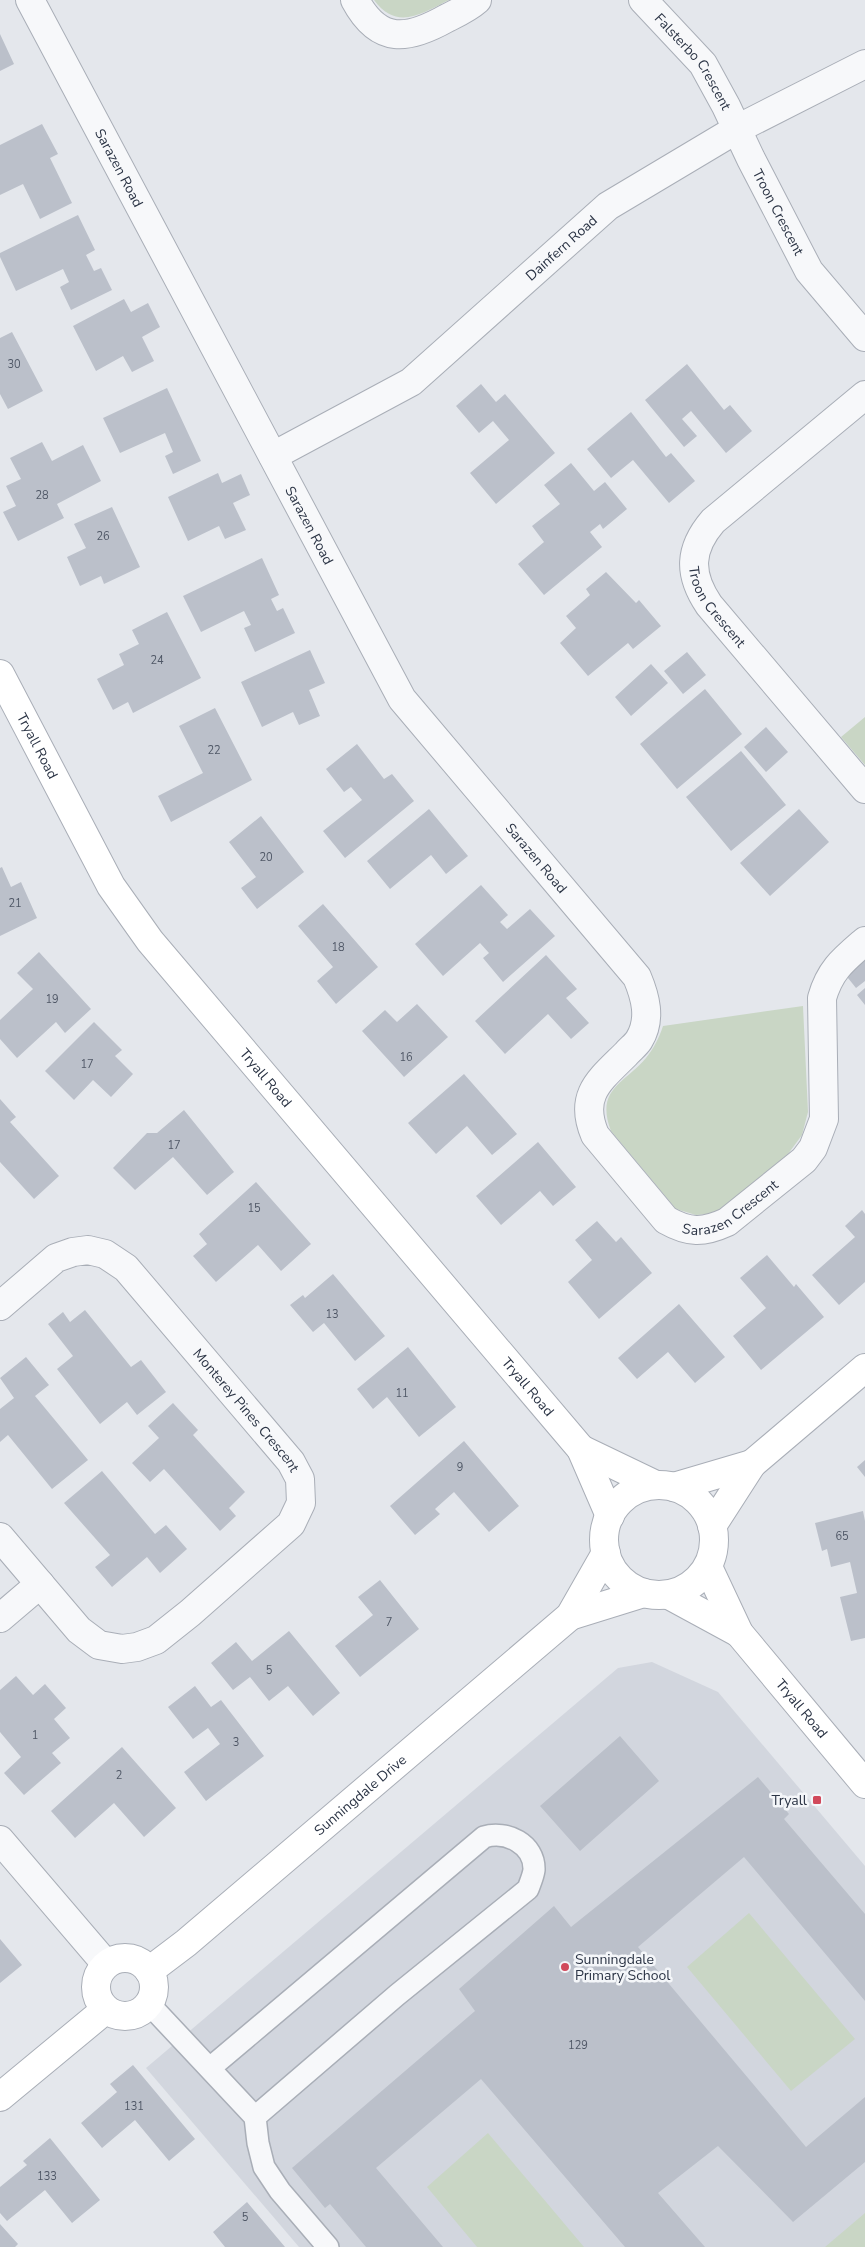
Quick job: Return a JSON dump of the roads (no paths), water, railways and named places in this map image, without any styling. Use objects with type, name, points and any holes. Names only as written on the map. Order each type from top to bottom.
[{"type":"street","name":"Sarazen Road","points":[[30,0],[402,698],[637,977],[643,990],[647,1010]]},
{"type":"street","points":[[355,0],[366,18],[375,26],[398,34],[412,34],[425,31],[477,0]]},
{"type":"street","name":"Falsterbo Crescent","points":[[643,0],[702,64],[737,129]]},
{"type":"street","name":"Dainfern Road","points":[[273,456],[411,382],[608,206],[737,129],[865,64]]},
{"type":"street","name":"Troon Crescent","points":[[737,129],[809,271],[865,337]]},
{"type":"street","name":"Troon Crescent","points":[[865,395],[713,521],[703,533],[696,548],[693,564],[695,579],[700,592],[709,604],[865,788]]},
{"type":"street","name":"Tryall Road","points":[[0,674],[111,886],[150,941],[581,1449],[610,1516]]},
{"type":"street","name":"Sarazen Crescent","points":[[647,1010],[644,1029],[639,1040],[596,1085],[590,1096],[588,1110],[590,1123],[595,1135],[666,1220],[680,1228],[696,1231],[712,1229],[727,1222],[804,1160],[813,1148],[824,1119],[822,998],[826,983],[833,970],[865,941]]},
{"type":"street","name":"Monterey Pines Crescent","points":[[0,1306],[56,1258],[73,1252],[88,1250],[105,1254],[133,1275],[291,1462],[300,1479],[302,1504],[291,1524],[190,1613],[156,1640],[122,1649],[99,1644],[80,1630],[0,1536]]},
{"type":"street","points":[[712,1526],[752,1464],[865,1368]]},
{"type":"street","name":"Tryall Road","points":[[581,1449],[665,1486]]},
{"type":"street","points":[[665,1486],[688,1493],[698,1502],[707,1513],[712,1526],[714,1543],[708,1567],[693,1584],[657,1594],[635,1590],[620,1579],[611,1567],[606,1554],[605,1534],[610,1516],[615,1507],[627,1495],[645,1487],[665,1486],[752,1464]]},
{"type":"street","name":"Sunningdale Drive","points":[[149,1971],[186,1943],[570,1616],[606,1554]]},
{"type":"street","name":"Tryall Road","points":[[708,1567],[739,1634],[865,1784]]},
{"type":"street","points":[[0,1618],[40,1584]]},
{"type":"street","name":"Tryall Road","points":[[657,1594],[739,1634]]},
{"type":"street","name":"Sunningdale Drive","points":[[570,1616],[657,1594]]},
{"type":"street","points":[[0,1840],[106,1964]]},
{"type":"street","points":[[117,1958],[129,1958],[140,1962],[149,1971],[154,1981],[154,1993],[149,2004],[141,2012],[129,2016],[116,2015],[105,2010],[99,2002],[96,1987],[99,1972],[106,1964],[117,1958]]},
{"type":"street","points":[[0,2097],[105,2010]]},
{"type":"lane","points":[[210,2068],[484,1837],[502,1834],[520,1842],[527,1850],[534,1870],[528,1889],[397,1995],[255,2117]]},
{"type":"lane","points":[[149,2004],[255,2117],[258,2143],[264,2167],[280,2191],[328,2247]]},
{"type":"place","name":"Tryall","points":[[817,1800]]},
{"type":"place","name":"Sunningdale Primary School","points":[[565,1967]]}]
